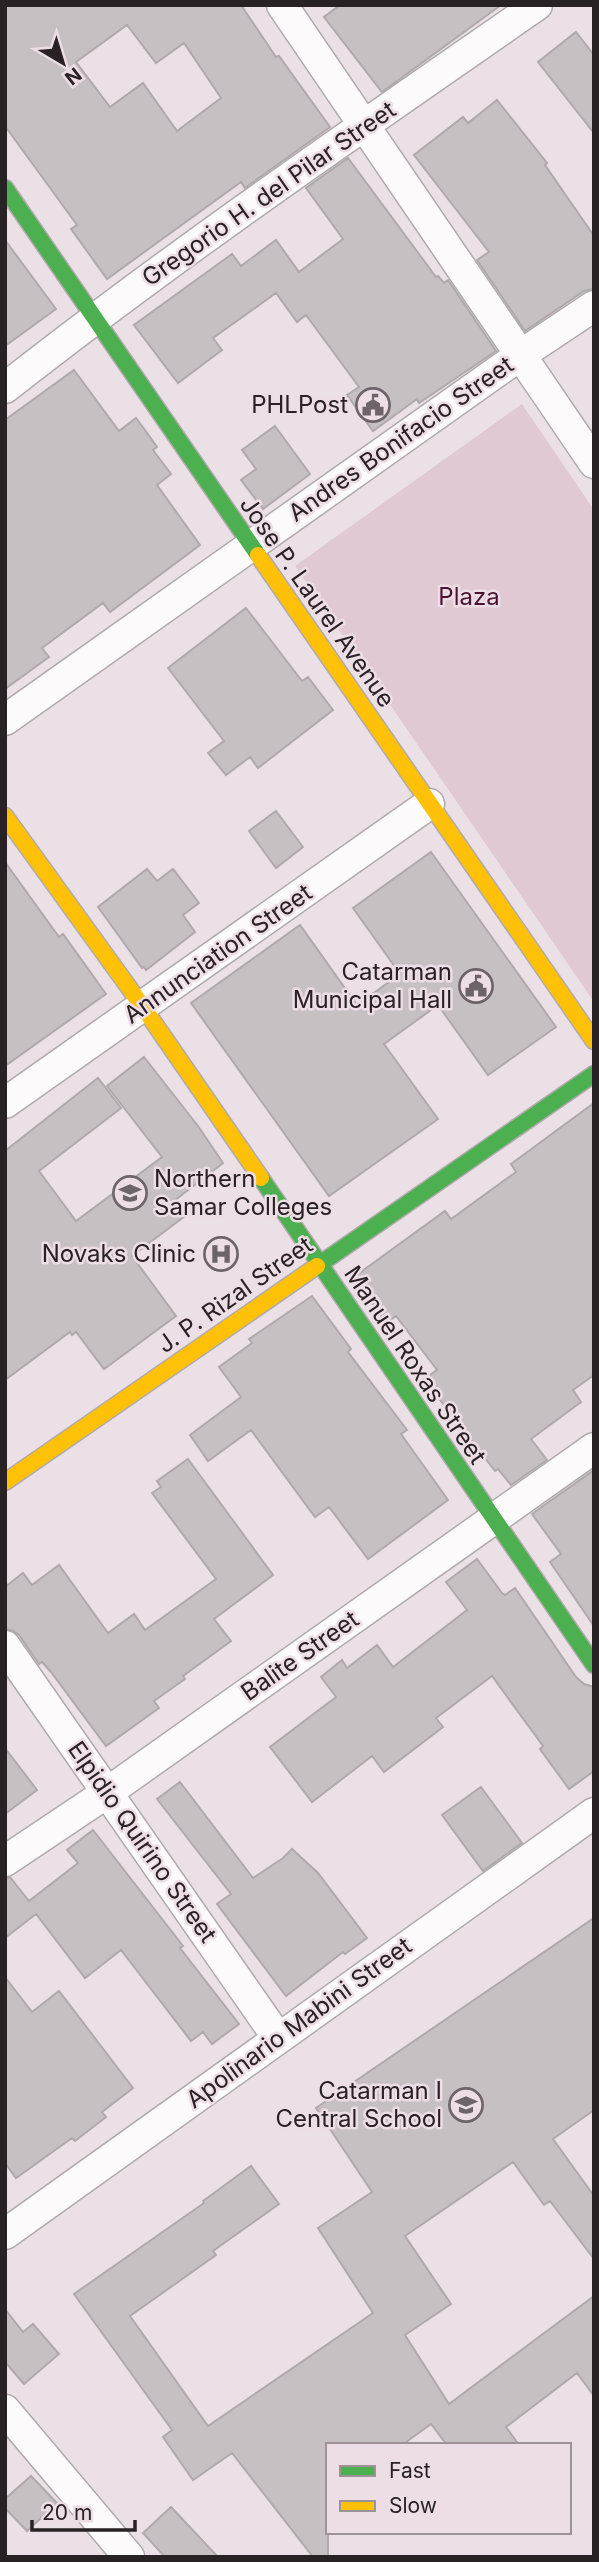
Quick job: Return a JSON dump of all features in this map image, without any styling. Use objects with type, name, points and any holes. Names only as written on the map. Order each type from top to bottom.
[{"type":"street","points":[[282,5],[594,463]]},
{"type":"street","name":"Gregorio H. del Pilar Street","points":[[5,388],[94,318],[537,5]]},
{"type":"street","name":"Jose P. Laurel Avenue","points":[[5,188],[594,1041]]},
{"type":"street","name":"Andres Bonifacio Street","points":[[5,720],[519,356],[594,306]]},
{"type":"street","name":"Annunciation Street","points":[[5,1103],[429,804]]},
{"type":"street","name":"Manuel Roxas Street","points":[[5,816],[143,1007],[594,1665]]},
{"type":"street","name":"J. P. Rizal Street","points":[[5,1482],[594,1074]]},
{"type":"street","name":"Balite Street","points":[[5,1861],[108,1792],[594,1448]]},
{"type":"street","name":"Elpidio Quirino Street","points":[[5,1646],[278,2038]]},
{"type":"street","name":"Apolinario Mabini Street","points":[[5,2234],[594,1813]]},
{"type":"street","points":[[5,2410],[130,2557]]},
{"type":"green space","name":"Plaza","points":[[522,404],[594,510],[594,1002],[295,566]]},
{"type":"building","points":[[5,5],[241,5],[276,57],[279,56],[330,127],[245,188],[241,182],[107,279],[71,229],[77,225],[5,126]],"holes":[[[127,25],[156,63],[184,43],[221,98],[177,131],[143,83],[110,107],[76,62]]]},
{"type":"building","points":[[340,5],[501,5],[382,92],[324,17]]},
{"type":"building","points":[[576,32],[594,55],[594,133],[538,62]]},
{"type":"building","points":[[497,100],[547,163],[545,165],[594,236],[594,289],[584,291],[525,331],[477,260],[489,252],[414,155],[463,117],[468,123]]},
{"type":"building","points":[[348,158],[436,277],[444,283],[448,280],[496,351],[419,403],[417,399],[373,431],[347,395],[359,387],[306,315],[297,322],[276,293],[213,338],[222,350],[178,383],[134,325],[232,254],[241,266],[276,240],[299,272],[343,239],[306,188]]},
{"type":"building","points":[[5,240],[56,309],[5,346]]},
{"type":"building","points":[[74,370],[119,431],[136,418],[150,437],[157,447],[153,450],[171,474],[157,485],[200,545],[110,612],[103,603],[42,648],[49,657],[5,689],[5,420]]},
{"type":"building","points":[[275,426],[310,474],[263,509],[241,480],[256,469],[242,450]]},
{"type":"building","points":[[246,608],[302,681],[308,677],[333,710],[258,768],[250,757],[226,775],[208,753],[224,741],[168,668]]},
{"type":"building","points":[[276,811],[303,847],[276,868],[249,831]]},
{"type":"building","points":[[431,852],[556,1027],[488,1075],[438,1005],[384,1044],[438,1119],[329,1196],[191,1003],[300,925],[357,1005],[400,974],[353,908]]},
{"type":"building","points":[[5,862],[59,937],[63,934],[106,994],[5,1066]]},
{"type":"building","points":[[147,869],[157,881],[173,869],[199,903],[183,915],[195,932],[146,970],[98,907]]},
{"type":"building","points":[[144,1057],[223,1163],[174,1201],[185,1216],[132,1256],[176,1316],[104,1369],[76,1332],[72,1335],[70,1332],[5,1380],[5,1151],[98,1078],[121,1108],[39,1171],[76,1221],[162,1157],[107,1086]]},
{"type":"building","points":[[594,1103],[594,1375],[573,1390],[581,1402],[531,1439],[547,1460],[511,1485],[498,1469],[495,1471],[424,1379],[437,1370],[396,1316],[386,1323],[354,1277],[445,1211],[451,1219],[516,1172],[511,1164]]},
{"type":"building","points":[[312,1296],[351,1349],[348,1352],[407,1430],[401,1434],[448,1500],[368,1559],[329,1507],[315,1517],[251,1430],[208,1461],[190,1435],[241,1397],[219,1367],[252,1343],[249,1339]]},
{"type":"building","points":[[188,1459],[273,1575],[214,1619],[231,1641],[154,1701],[159,1708],[106,1746],[51,1672],[42,1662],[39,1664],[19,1635],[5,1629],[5,1587],[23,1573],[32,1585],[59,1565],[108,1633],[134,1614],[145,1630],[216,1579],[152,1493],[161,1487],[157,1481]]},
{"type":"building","points":[[594,1470],[594,1626],[550,1562],[561,1554],[532,1514]]},
{"type":"building","points":[[477,1559],[502,1593],[505,1595],[515,1588],[576,1677],[584,1684],[594,1687],[594,1771],[569,1789],[540,1749],[543,1746],[492,1676],[436,1718],[443,1727],[384,1772],[372,1756],[312,1802],[270,1747],[336,1697],[321,1677],[342,1660],[347,1668],[377,1645],[393,1667],[467,1610],[446,1582]]},
{"type":"building","points":[[5,1748],[37,1790],[5,1814]]},
{"type":"building","points":[[180,1782],[253,1878],[292,1849],[318,1873],[367,1938],[345,1954],[343,1952],[286,1996],[217,1904],[231,1894],[157,1799]]},
{"type":"building","points":[[481,1787],[522,1843],[483,1871],[442,1815]]},
{"type":"building","points":[[93,1830],[183,1946],[180,1948],[239,2024],[212,2044],[203,2032],[191,2041],[121,1950],[85,1978],[36,1914],[5,1938],[5,1878],[10,1877],[29,1901],[78,1863],[67,1850]]},
{"type":"building","points":[[594,1918],[594,2110],[553,2139],[594,2196],[594,2259],[550,2201],[544,2205],[513,2162],[405,2236],[451,2304],[405,2335],[449,2404],[594,2296],[594,2396],[577,2373],[506,2427],[518,2443],[445,2443],[431,2424],[405,2443],[326,2443],[328,2557],[313,2557],[232,2453],[193,2480],[163,2437],[172,2430],[74,2294],[204,2203],[203,2201],[251,2166],[279,2204],[213,2251],[216,2255],[130,2316],[208,2426],[373,2313],[318,2228],[372,2192],[316,2108]]},
{"type":"building","points":[[5,1977],[32,2012],[59,1991],[133,2088],[102,2112],[106,2117],[75,2141],[72,2138],[16,2178],[5,2163]]},
{"type":"building","points":[[5,2309],[23,2332],[33,2324],[59,2354],[24,2384],[5,2362]]},
{"type":"building","points":[[31,2476],[57,2503],[27,2531],[5,2508],[5,2499]]},
{"type":"building","points":[[171,2507],[218,2557],[165,2557],[143,2533]]},
{"type":"traffic: fast","points":[[5,188],[258,555]]},
{"type":"traffic: fast","points":[[317,1266],[594,1074]]},
{"type":"traffic: fast","points":[[261,1178],[594,1665]]},
{"type":"traffic: slow","points":[[258,555],[594,1041]]},
{"type":"traffic: slow","points":[[5,816],[143,1007],[261,1178]]},
{"type":"traffic: slow","points":[[5,1482],[317,1266]]},
{"type":"place","name":"PHLPost","points":[[373,405]]},
{"type":"place","name":"Catarman Municipal Hall","points":[[476,986]]},
{"type":"place","name":"Northern Samar Colleges","points":[[130,1193]]},
{"type":"place","name":"Novaks Clinic","points":[[221,1254]]},
{"type":"place","name":"Catarman I Central School","points":[[466,2105]]}]
